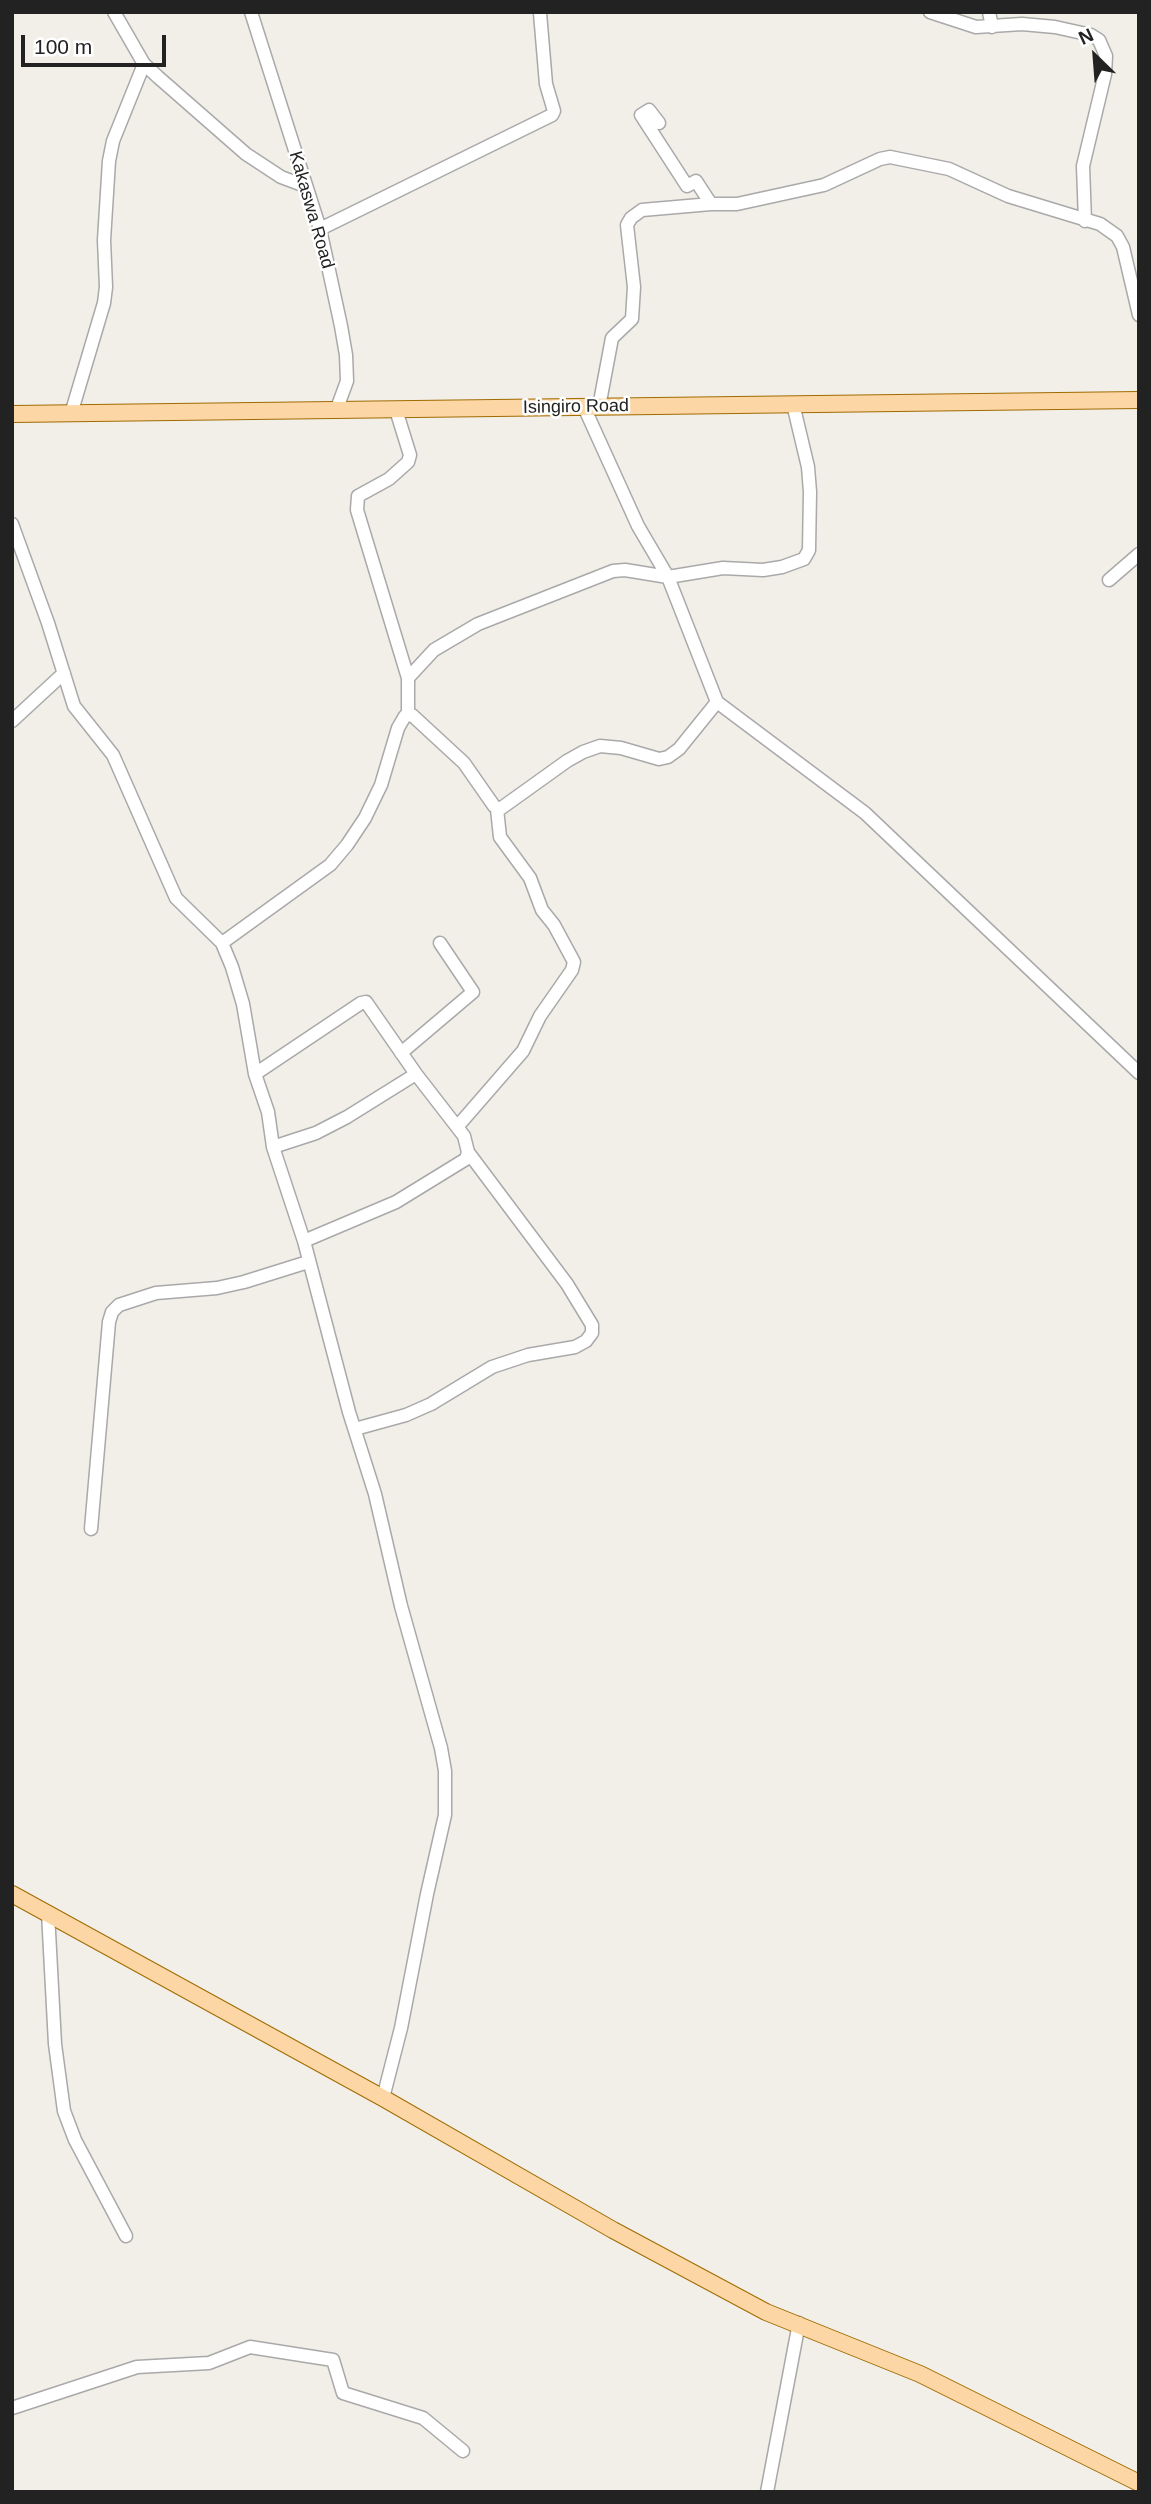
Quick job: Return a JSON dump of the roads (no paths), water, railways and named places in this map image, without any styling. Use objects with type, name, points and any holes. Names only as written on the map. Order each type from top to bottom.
[{"type":"main road","name":"Isingiro Road","points":[[12,414],[793,404],[1138,404]]},
{"type":"main road","points":[[12,1894],[383,2098],[613,2230],[766,2312],[799,2323],[920,2374],[1139,2483]]},
{"type":"street","points":[[114,12],[145,64],[246,154],[274,173],[305,186]]},
{"type":"street","name":"Kakaswa Road","points":[[251,12],[320,229],[348,369],[347,381],[336,411]]},
{"type":"street","points":[[930,12],[964,24],[1055,27],[1091,36],[1104,47],[1106,56],[1102,94],[1083,166],[1085,221]]},
{"type":"street","points":[[989,12],[992,27]]},
{"type":"street","points":[[320,229],[552,115],[554,111],[546,84],[540,13]]},
{"type":"street","points":[[71,414],[104,303],[105,195],[113,141],[145,64]]},
{"type":"street","points":[[659,123],[649,110],[641,115],[687,186],[695,181],[711,204]]},
{"type":"street","points":[[1139,315],[1123,247],[1117,236],[1100,224],[1008,196],[950,169],[890,157],[824,185],[737,204],[642,210],[631,218],[627,225],[635,287],[632,319],[612,338],[592,407],[638,526],[668,577],[717,702],[864,813],[1139,1073]]},
{"type":"street","points":[[408,678],[434,650],[478,624],[613,571],[625,570],[668,577],[723,568],[763,570],[804,559],[809,550],[810,492],[793,404]]},
{"type":"street","points":[[222,943],[330,865],[347,845],[382,785],[398,729],[401,721],[408,715],[408,678],[357,510],[358,496],[389,479],[408,462],[411,455],[397,410]]},
{"type":"street","points":[[12,524],[17,549],[74,706],[113,755],[176,898],[222,943],[232,967],[243,1004],[255,1074],[268,1112],[273,1147],[304,1241],[375,1494],[401,1606],[441,1748],[446,1784],[445,1815],[401,2028],[383,2098]]},
{"type":"street","points":[[1109,580],[1139,554]]},
{"type":"street","points":[[12,721],[64,673]]},
{"type":"street","points":[[496,809],[503,808],[567,761],[600,746],[621,748],[659,759],[668,757],[679,749],[717,702]]},
{"type":"street","points":[[408,715],[412,715],[464,762],[496,809],[500,837],[530,878],[542,910],[554,925],[574,962],[572,970],[540,1016],[523,1051],[457,1127]]},
{"type":"street","points":[[401,1052],[473,992],[440,943]]},
{"type":"street","points":[[255,1074],[363,1002],[369,1005],[416,1074],[464,1136],[468,1152],[588,1315],[592,1333],[575,1347],[528,1355],[492,1367],[431,1404],[406,1415],[355,1430]]},
{"type":"street","points":[[273,1147],[316,1133],[416,1074]]},
{"type":"street","points":[[304,1241],[396,1202],[466,1159],[468,1152]]},
{"type":"street","points":[[91,1530],[112,1312],[126,1302],[156,1293],[230,1285],[308,1262]]},
{"type":"street","points":[[48,1913],[55,2044],[64,2111],[75,2140],[126,2235]]},
{"type":"street","points":[[767,2492],[767,2480],[799,2323]]},
{"type":"street","points":[[12,2408],[137,2367],[209,2363],[250,2347],[333,2360],[343,2393],[423,2418],[463,2451]]}]
